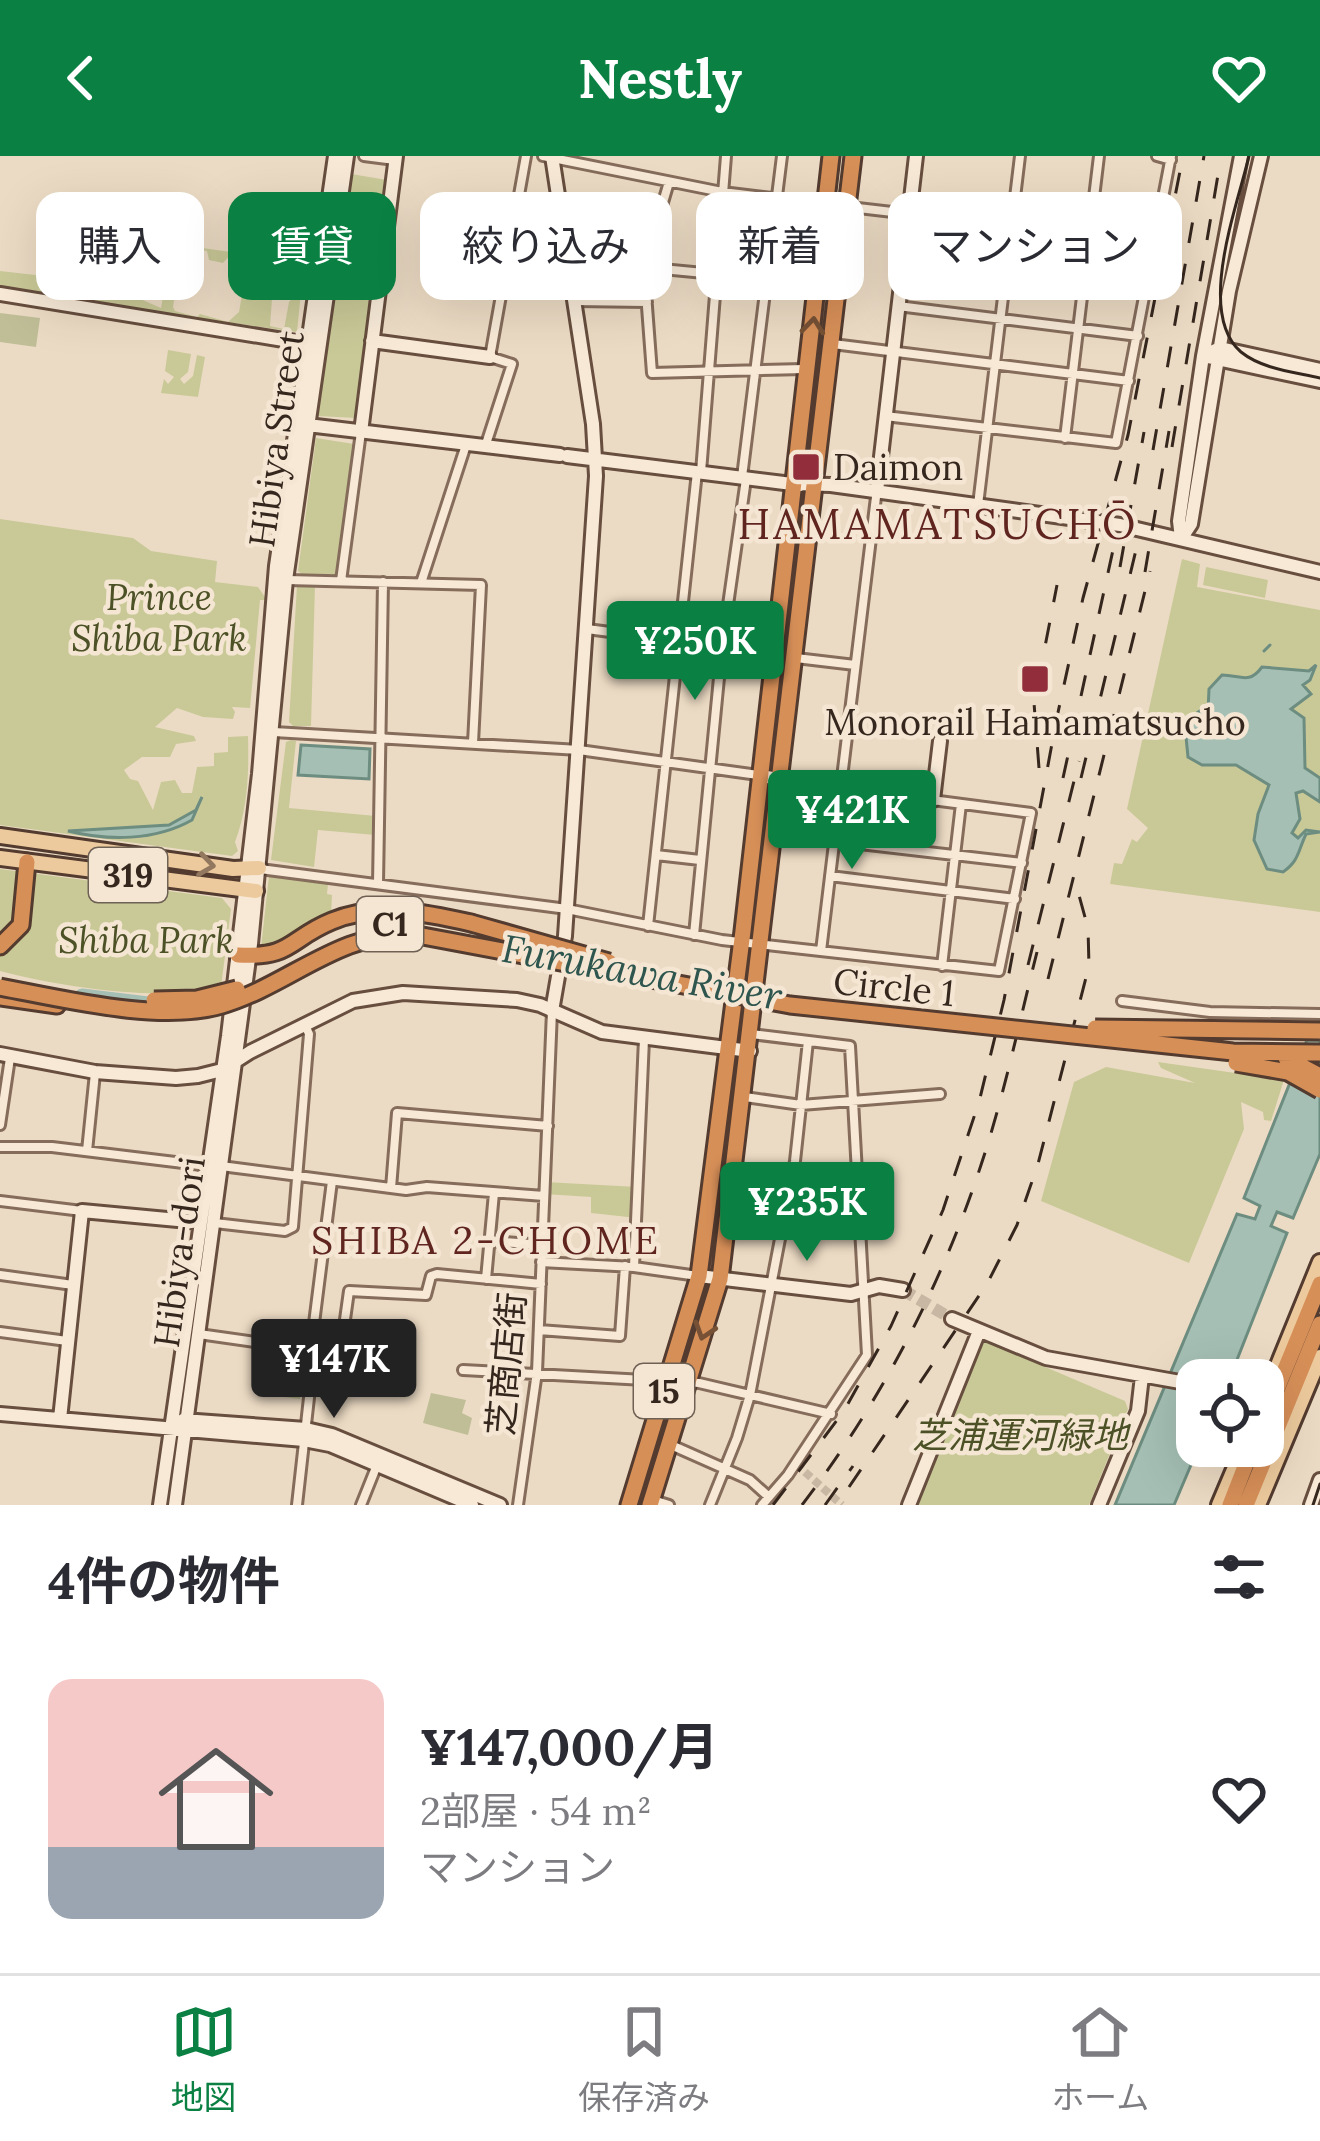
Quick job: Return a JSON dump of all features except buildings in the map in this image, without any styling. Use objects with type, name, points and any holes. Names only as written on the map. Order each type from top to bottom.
[{"type":"highway","name":"15","points":[[827,192],[831,156]]},
{"type":"highway","name":"15","points":[[849,192],[853,156]]},
{"type":"highway","name":"15","points":[[629,1505],[699,1276],[816,300]]},
{"type":"highway","name":"15","points":[[650,1502],[720,1279],[836,300]]},
{"type":"highway","points":[[0,946],[16,932],[24,909],[27,862]]},
{"type":"highway","name":"C1","points":[[256,953],[357,914],[421,913],[609,962]]},
{"type":"highway","name":"C1","points":[[0,977],[139,998],[197,999],[261,979],[342,934],[398,923],[443,927],[790,996],[1112,1030],[1320,1031]]},
{"type":"highway","name":"Circle 1","points":[[0,987],[178,1011],[224,1004],[358,940],[412,934],[747,999],[1254,1054],[1320,1053]]},
{"type":"highway","points":[[0,997],[125,1015],[176,1017],[219,1010],[262,989]]},
{"type":"highway","points":[[1112,1030],[1249,1046],[1293,1060],[1320,1076]]},
{"type":"highway","name":"Circle 1","points":[[1085,1038],[1279,1069],[1320,1090]]},
{"type":"highway","points":[[1284,1372],[1320,1284]]},
{"type":"highway","points":[[1252,1505],[1320,1324]]},
{"type":"highway","points":[[1252,1505],[1320,1348]]},
{"type":"highway","points":[[1228,1501],[1243,1467]]},
{"type":"main road","name":"319","points":[[0,836],[253,869]]},
{"type":"main road","points":[[27,862],[33,841]]},
{"type":"main road","name":"319","points":[[0,858],[251,890]]},
{"type":"main road","points":[[1281,1359],[1320,1262]]},
{"type":"main road","points":[[1252,1505],[1320,1357]]},
{"type":"main road","points":[[1228,1501],[1238,1467]]},
{"type":"street","points":[[0,294],[308,344],[335,156]]},
{"type":"street","name":"Hibiya Street","points":[[253,869],[277,566],[347,156]]},
{"type":"street","points":[[341,581],[396,158],[364,156]]},
{"type":"street","points":[[490,357],[526,156]]},
{"type":"street","points":[[722,192],[726,156]]},
{"type":"street","points":[[778,192],[782,156]]},
{"type":"street","points":[[912,192],[916,156]]},
{"type":"street","points":[[1016,192],[1020,156]]},
{"type":"street","points":[[1095,192],[1099,156]]},
{"type":"street","points":[[1157,156],[1171,158],[1165,192]]},
{"type":"street","points":[[1181,539],[1179,521],[1203,356],[1241,156]]},
{"type":"street","points":[[1181,539],[1191,524],[1236,256],[1261,156]]},
{"type":"street","points":[[555,192],[549,157],[717,192]]},
{"type":"street","points":[[666,192],[669,182]]},
{"type":"street","points":[[648,926],[714,300]]},
{"type":"street","points":[[694,935],[722,646],[764,300]]},
{"type":"street","points":[[821,951],[899,300]]},
{"type":"street","points":[[979,505],[1003,300]]},
{"type":"street","points":[[1065,438],[1082,300]]},
{"type":"street","points":[[885,416],[1116,442],[1145,300]]},
{"type":"street","points":[[552,1011],[566,936],[596,460],[573,301],[647,302],[652,373],[808,369]]},
{"type":"street","points":[[898,306],[1138,336]]},
{"type":"street","points":[[372,341],[512,364],[485,447]]},
{"type":"street","name":"Hibiya Street","points":[[274,732],[308,344]]},
{"type":"street","points":[[831,344],[1129,381]]},
{"type":"street","points":[[1203,356],[1219,354],[1320,370]]},
{"type":"street","points":[[1219,354],[1320,381]]},
{"type":"street","points":[[301,425],[1099,521],[1320,572]]},
{"type":"street","points":[[421,583],[466,445]]},
{"type":"street","points":[[286,580],[481,585],[473,743]]},
{"type":"street","points":[[378,884],[383,582]]},
{"type":"street","points":[[586,629],[774,653]]},
{"type":"street","points":[[796,658],[855,665]]},
{"type":"street","points":[[237,1011],[240,982],[256,953],[251,890],[253,869],[274,732],[579,750],[1031,813],[999,971],[742,943],[567,909],[253,869]]},
{"type":"street","points":[[933,800],[940,741]]},
{"type":"street","points":[[942,966],[961,804]]},
{"type":"street","points":[[834,841],[1022,863]]},
{"type":"street","points":[[656,855],[700,860]]},
{"type":"street","points":[[830,875],[1015,899]]},
{"type":"street","points":[[0,1125],[5,1056],[95,1072],[176,1078],[222,1070],[353,1001],[403,993],[517,1000],[592,1030],[644,1039],[850,1046],[867,1355],[831,1414],[762,1505]]},
{"type":"street","points":[[1122,1001],[1210,1012],[1320,1015]]},
{"type":"street","name":"Hibiya-dori","points":[[214,1166],[236,1059],[237,1011]]},
{"type":"street","name":"Hibiya-dori","points":[[175,1505],[222,1070],[237,1011]]},
{"type":"street","name":"芝商店街","points":[[518,1505],[537,1372],[552,1011]]},
{"type":"street","points":[[0,1201],[290,1231],[304,1117],[309,1034],[305,1025]]},
{"type":"street","points":[[539,1330],[620,1336],[630,1267],[644,1039]]},
{"type":"street","points":[[710,1505],[750,1395],[789,1188],[808,1041]]},
{"type":"street","points":[[87,1151],[95,1072]]},
{"type":"street","points":[[743,1097],[801,1105],[940,1094]]},
{"type":"street","points":[[391,1189],[397,1113],[548,1126]]},
{"type":"street","points":[[0,1147],[87,1151],[391,1189],[427,1187],[544,1196]]},
{"type":"street","points":[[734,1178],[857,1200]]},
{"type":"street","points":[[297,1505],[332,1181]]},
{"type":"street","points":[[486,1279],[494,1193]]},
{"type":"street","points":[[60,1419],[82,1211]]},
{"type":"street","name":"Hibiya-dori","points":[[160,1505],[198,1334],[206,1223]]},
{"type":"street","points":[[490,1240],[542,1245]]},
{"type":"street","points":[[542,1262],[630,1267],[850,1294],[880,1286],[903,1290]]},
{"type":"street","points":[[311,1349],[341,1348],[350,1290],[424,1295],[433,1274],[541,1284]]},
{"type":"street","points":[[0,1276],[74,1285]]},
{"type":"street","points":[[952,1319],[1046,1358],[1176,1381]]},
{"type":"street","points":[[908,1505],[979,1331]]},
{"type":"street","points":[[0,1332],[69,1342]]},
{"type":"street","points":[[198,1334],[269,1344]]},
{"type":"street","points":[[463,1370],[687,1382],[831,1414]]},
{"type":"street","points":[[1099,1505],[1138,1412],[1142,1376]]},
{"type":"street","points":[[0,1414],[332,1435],[500,1505]]},
{"type":"street","points":[[305,1435],[472,1505]]},
{"type":"street","points":[[668,1444],[750,1480],[770,1497]]},
{"type":"street","points":[[362,1505],[377,1465]]},
{"type":"street","points":[[1311,1505],[1320,1480]]},
{"type":"street","points":[[650,1502],[670,1505]]},
{"type":"green space","points":[[351,174],[387,180],[385,192],[348,192]]},
{"type":"green space","points":[[204,248],[228,252],[228,257],[223,263],[209,260]]},
{"type":"green space","points":[[0,271],[36,275],[36,295],[0,290]]},
{"type":"green space","points":[[71,300],[143,300],[161,308],[162,300],[174,300],[175,311],[228,322],[239,312],[241,300],[272,300],[270,326],[284,329],[289,302],[300,300],[297,332]]},
{"type":"green space","points":[[333,300],[371,300],[356,418],[317,416]]},
{"type":"green space","points":[[0,313],[40,318],[36,347],[0,342]]},
{"type":"green space","points":[[168,350],[191,354],[188,372],[180,379],[184,384],[193,376],[197,355],[205,357],[198,397],[161,393],[164,379],[168,384],[174,377],[165,371]]},
{"type":"green space","points":[[316,438],[354,444],[336,577],[298,571]]},
{"type":"green space","name":"Prince Shiba Park","points":[[0,519],[133,538],[151,551],[217,561],[215,582],[258,587],[267,600],[260,600],[250,708],[232,707],[233,719],[203,717],[177,708],[155,727],[194,736],[196,741],[176,744],[170,757],[142,757],[124,770],[138,781],[153,810],[161,782],[175,780],[182,793],[192,793],[197,767],[214,766],[214,753],[228,752],[228,737],[248,736],[245,803],[235,842],[238,851],[232,856],[0,825]]},
{"type":"green space","points":[[1182,559],[1200,564],[1197,587],[1320,610],[1320,912],[1110,884],[1114,863],[1122,864],[1132,839],[1137,842],[1148,828],[1127,809]]},
{"type":"green space","points":[[1206,567],[1268,580],[1265,598],[1203,585]]},
{"type":"green space","points":[[297,585],[315,586],[311,726],[289,722]]},
{"type":"green space","name":"Shiba Park","points":[[296,741],[289,808],[376,816],[375,835],[318,830],[314,867],[271,860],[286,742]]},
{"type":"green space","name":"Shiba Park","points":[[0,869],[222,898],[231,909],[221,987],[141,993],[79,987],[0,971]]},
{"type":"green space","points":[[269,876],[328,884],[331,915],[275,948],[261,947]]},
{"type":"green space","points":[[1158,1062],[1284,1080],[1271,1121],[1241,1102],[1244,1129],[1189,1263],[1041,1201],[1074,1082],[1106,1067],[1195,1083],[1161,1068]]},
{"type":"green space","points":[[545,1182],[638,1187],[637,1218],[591,1213],[591,1197],[544,1194]]},
{"type":"green space","points":[[275,1327],[308,1331],[300,1399],[267,1395]]},
{"type":"green space","name":"芝浦運河緑地","points":[[987,1342],[1125,1401],[1128,1409],[1089,1505],[915,1505],[978,1345]]},
{"type":"green space","points":[[431,1393],[466,1400],[462,1413],[472,1418],[468,1435],[423,1423]]},
{"type":"shaded area","points":[[1316,665],[1303,685],[1311,694],[1291,709],[1304,718],[1305,768],[1320,778],[1320,802],[1303,791],[1296,793],[1300,819],[1292,833],[1298,838],[1306,830],[1320,832],[1306,834],[1295,860],[1283,872],[1267,869],[1254,840],[1269,785],[1236,765],[1202,765],[1188,757],[1190,718],[1208,711],[1209,689],[1222,675],[1248,677],[1262,667],[1309,671]]},
{"type":"shaded area","points":[[301,745],[370,749],[369,779],[298,775]]},
{"type":"shaded area","points":[[202,797],[192,820],[163,832],[115,837],[68,831],[169,825],[196,810]]},
{"type":"shaded area","points":[[1307,1040],[1320,1040],[1320,1154],[1293,1218],[1277,1212],[1271,1226],[1287,1233],[1237,1359],[1176,1359],[1237,1214],[1255,1219],[1260,1206],[1244,1198]]},
{"type":"shaded area","points":[[1176,1360],[1176,1467],[1190,1467],[1174,1505],[1115,1505]]},
{"type":"waterway","points":[[1264,651],[1270,645]]},
{"type":"waterway","name":"Furukawa River","points":[[82,996],[148,1004]]},
{"type":"tunnel","points":[[903,1290],[952,1319]]},
{"type":"tunnel","points":[[269,1344],[307,1348]]},
{"type":"tunnel","points":[[796,1464],[842,1505]]},
{"type":"tram line","points":[[1249,156],[1224,258],[1222,312],[1228,334],[1241,352],[1259,362],[1320,378]]},
{"type":"tram line","points":[[1313,1505],[1320,1484]]},
{"type":"railway","points":[[773,1505],[844,1411],[891,1326],[943,1210],[979,1102],[1004,1000],[1083,598],[1128,435],[1183,156]]},
{"type":"railway","points":[[1153,450],[1204,156]]},
{"type":"railway","points":[[1172,447],[1219,169]]},
{"type":"railway","points":[[1145,572],[1169,431]]},
{"type":"railway","points":[[1120,567],[1144,432]]},
{"type":"railway","points":[[1063,778],[1113,550]]},
{"type":"railway","points":[[1081,778],[1136,550]]},
{"type":"railway","points":[[1048,979],[1150,571]]},
{"type":"railway","points":[[1039,768],[1034,703],[1057,585]]},
{"type":"railway","points":[[1028,965],[1079,761]]},
{"type":"railway","points":[[849,1487],[987,1284],[1017,1225],[1038,1164],[1089,966],[1088,928],[1074,877]]},
{"type":"railway","points":[[802,1505],[882,1385],[947,1255],[989,1139],[1037,952]]},
{"type":"railway","points":[[825,1505],[853,1466]]},
{"type":"place","name":"Daimon","points":[[806,467]]},
{"type":"place","name":"Monorail Hamamatsucho","points":[[1035,679]]},
{"type":"district","name":"HAMAMATSUCHŌ","points":[[938,524]]},
{"type":"district","name":"SHIBA 2-CHOME","points":[[486,1240]]}]
